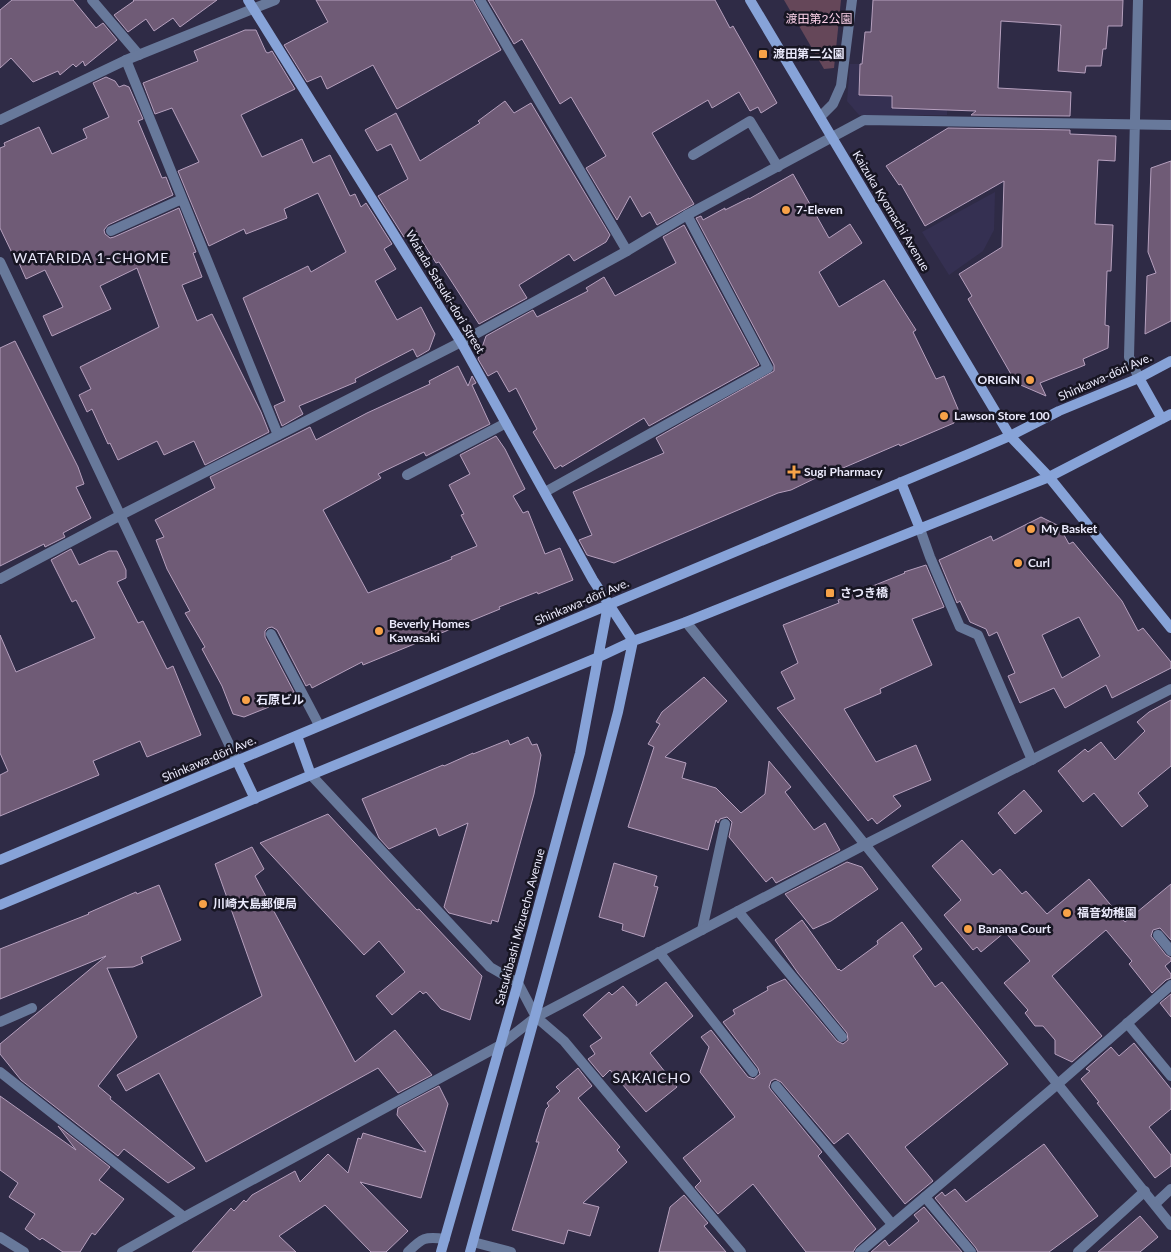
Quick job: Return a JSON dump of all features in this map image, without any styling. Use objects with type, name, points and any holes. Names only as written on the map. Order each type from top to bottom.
[{"type":"street","points":[[92,0],[139,56]]},
{"type":"street","points":[[0,120],[126,60],[139,56],[251,4],[275,0]]},
{"type":"street","points":[[480,0],[627,251]]},
{"type":"street","name":"Kaizuka Kyomachi Avenue","points":[[750,0],[1010,436],[1049,477],[1171,628]]},
{"type":"street","points":[[820,117],[833,104],[841,86],[852,0]]},
{"type":"street","points":[[0,905],[599,657],[633,641],[686,622],[1049,477],[1167,416],[1139,378],[1129,357],[1138,0]]},
{"type":"street","name":"Watada Satsuki-dori Street","points":[[251,4],[461,342],[593,580],[633,641]]},
{"type":"street","points":[[126,60],[278,435]]},
{"type":"street","points":[[0,579],[121,515],[461,342],[627,251],[687,215],[864,120],[1171,125]]},
{"type":"street","points":[[692,155],[750,121],[778,167]]},
{"type":"street","points":[[111,231],[182,199]]},
{"type":"street","points":[[545,492],[768,368],[687,215]]},
{"type":"street","points":[[0,262],[254,799]]},
{"type":"street","name":"Shinkawa-dōri Ave.","points":[[0,860],[1010,436],[1059,411],[1139,378],[1171,361]]},
{"type":"street","points":[[407,475],[506,423]]},
{"type":"street","points":[[900,482],[960,627],[978,635],[1032,760]]},
{"type":"street","name":"Satsukibashi Mizuecho Avenue","points":[[441,1252],[518,983],[580,753],[608,605]]},
{"type":"street","points":[[686,622],[1059,1083],[1171,1225]]},
{"type":"street","points":[[271,634],[319,725]]},
{"type":"street","points":[[510,1252],[472,1247],[618,712],[633,641]]},
{"type":"street","points":[[122,1252],[499,1046],[536,1017],[866,844],[1171,689]]},
{"type":"street","points":[[297,736],[311,775],[490,967],[518,983],[536,1017],[564,1041],[741,1252]]},
{"type":"street","points":[[702,930],[725,824]]},
{"type":"street","points":[[738,911],[842,1037]]},
{"type":"street","points":[[1158,935],[1171,951]]},
{"type":"street","points":[[659,952],[753,1072]]},
{"type":"street","points":[[860,1252],[1171,985]]},
{"type":"street","points":[[0,1022],[32,1008]]},
{"type":"street","points":[[1127,1024],[1171,1076]]},
{"type":"street","points":[[0,1072],[184,1217]]},
{"type":"street","points":[[776,1086],[892,1224]]},
{"type":"street","points":[[1155,1204],[1171,1189]]},
{"type":"street","points":[[1078,1252],[1145,1191]]},
{"type":"street","points":[[925,1197],[971,1252]]},
{"type":"street","points":[[408,1252],[428,1236],[445,1239]]},
{"type":"street","points":[[0,1237],[24,1252]]},
{"type":"shaded area","points":[[850,64],[948,64],[947,115],[859,115],[847,101]]},
{"type":"shaded area","points":[[995,192],[994,230],[983,251],[949,275],[922,232]]},
{"type":"green space","name":"渡田第2公園","points":[[784,0],[841,0],[834,68],[824,69]]},
{"type":"building","points":[[12,0],[73,0],[96,28],[103,23],[117,40],[85,66],[83,61],[76,67],[73,64],[60,75],[58,71],[33,82],[11,58],[0,68],[0,10]]},
{"type":"building","points":[[133,0],[217,0],[180,27],[173,18],[154,31],[146,19],[128,32],[114,15]]},
{"type":"building","points":[[316,0],[473,0],[501,50],[397,109],[373,65],[327,89],[321,76],[307,82],[284,45],[328,22]]},
{"type":"building","points":[[488,0],[715,0],[730,28],[733,26],[777,103],[761,113],[758,107],[750,111],[739,92],[712,108],[708,100],[652,133],[694,204],[657,225],[650,212],[642,217],[630,196],[617,220],[586,168],[606,156],[571,97],[560,104],[522,39],[514,44]]},
{"type":"building","points":[[873,0],[1123,0],[1122,26],[1108,26],[1106,49],[1103,49],[1101,66],[1086,66],[1085,73],[1058,71],[1061,25],[1001,21],[998,88],[1071,92],[1070,116],[971,115],[976,111],[892,108],[892,96],[859,95],[860,64],[862,64],[865,32],[871,32]]},
{"type":"building","points":[[245,30],[256,30],[266,52],[272,51],[295,89],[241,115],[262,157],[302,139],[313,163],[330,155],[350,196],[355,194],[361,207],[366,203],[392,244],[384,249],[396,269],[375,281],[397,320],[421,307],[435,334],[429,350],[417,357],[413,349],[355,379],[356,382],[299,406],[303,414],[282,426],[274,406],[285,401],[243,298],[308,266],[311,272],[346,252],[318,193],[284,209],[287,218],[246,234],[244,229],[209,246],[178,171],[199,162],[172,108],[155,114],[143,83],[198,61],[194,51]]},
{"type":"building","points":[[106,77],[115,81],[119,87],[124,85],[129,87],[143,119],[138,121],[162,178],[166,177],[173,195],[108,225],[104,230],[105,234],[110,238],[114,237],[179,208],[196,252],[193,253],[202,277],[182,285],[197,321],[212,314],[269,432],[205,465],[194,441],[164,455],[157,441],[118,460],[110,443],[108,444],[92,409],[87,412],[79,395],[91,389],[80,367],[159,327],[137,268],[100,286],[111,309],[52,336],[43,316],[63,307],[45,270],[26,279],[15,254],[13,255],[0,228],[0,148],[5,146],[4,143],[39,127],[52,154],[87,138],[83,129],[109,117],[93,83]]},
{"type":"building","points":[[505,101],[514,113],[531,103],[610,235],[606,242],[574,261],[569,254],[519,285],[527,298],[479,324],[439,262],[436,263],[416,231],[404,237],[378,196],[408,179],[391,144],[377,151],[365,130],[396,113],[420,161],[480,123],[478,121]]},
{"type":"building","points":[[948,128],[1070,130],[1070,134],[1116,136],[1115,161],[1098,160],[1095,224],[1113,225],[1111,271],[1107,271],[1105,325],[1109,326],[1108,348],[1083,359],[1085,365],[1040,383],[1046,396],[1016,383],[968,299],[972,296],[959,274],[1002,247],[1004,181],[925,226],[901,184],[899,185],[886,166]]},
{"type":"building","points":[[1171,161],[1171,321],[1145,334],[1147,276],[1156,273],[1148,252],[1151,168]]},
{"type":"building","points":[[793,174],[829,238],[850,224],[862,243],[819,272],[839,307],[884,280],[916,330],[913,332],[936,379],[944,376],[958,409],[954,423],[822,477],[822,475],[791,490],[778,493],[614,563],[587,555],[579,540],[592,535],[573,492],[664,453],[656,438],[774,371],[774,365],[696,218],[701,216],[703,220],[725,208],[725,210],[749,199]]},
{"type":"building","points":[[684,225],[759,365],[649,426],[644,418],[562,467],[561,465],[555,469],[533,432],[537,429],[516,388],[509,392],[497,371],[488,376],[478,359],[486,336],[533,310],[537,317],[588,291],[586,288],[604,277],[615,296],[676,263],[663,237]]},
{"type":"building","points":[[15,341],[78,467],[84,484],[76,487],[91,518],[63,533],[65,537],[45,547],[44,544],[0,566],[0,348]]},
{"type":"building","points":[[458,366],[468,386],[472,376],[476,383],[472,385],[490,424],[426,456],[424,452],[378,474],[381,478],[323,510],[368,593],[452,559],[451,557],[477,546],[461,515],[464,514],[449,485],[470,474],[460,455],[496,436],[505,449],[525,489],[513,496],[523,513],[528,511],[545,554],[560,548],[573,580],[499,607],[500,609],[363,665],[362,662],[312,688],[310,684],[306,686],[277,630],[272,627],[268,628],[265,631],[265,637],[294,692],[267,703],[269,707],[244,717],[233,714],[222,686],[202,649],[205,647],[185,613],[190,611],[167,569],[156,540],[164,537],[155,520],[215,488],[210,477],[310,427],[316,440],[367,413],[430,384],[429,381]]},
{"type":"building","points":[[1041,517],[1059,526],[1069,544],[1073,542],[1122,601],[1138,631],[1143,628],[1171,662],[1171,668],[1112,698],[1106,685],[1065,708],[1054,688],[1020,703],[1008,676],[1015,673],[997,632],[989,636],[986,629],[970,622],[960,601],[957,603],[939,560],[991,536],[993,541]],"holes":[[[1079,617],[1100,656],[1062,678],[1042,635]]]},
{"type":"building","points":[[71,549],[79,565],[109,551],[117,551],[126,570],[126,578],[117,582],[138,623],[143,621],[167,669],[173,666],[201,735],[147,757],[140,741],[93,761],[99,775],[0,816],[0,775],[8,771],[0,753],[0,635],[16,672],[95,638],[76,600],[72,602],[51,560]]},
{"type":"building","points":[[926,565],[944,607],[912,619],[932,665],[880,689],[881,693],[844,709],[876,762],[916,745],[931,780],[893,796],[901,806],[877,824],[872,818],[868,821],[777,708],[795,699],[781,672],[798,663],[783,625],[839,603],[838,600],[904,572]]},
{"type":"building","points":[[704,677],[727,701],[665,757],[686,763],[682,778],[716,788],[741,813],[765,794],[769,761],[791,787],[785,792],[814,830],[825,823],[840,850],[776,883],[772,877],[766,882],[729,837],[732,822],[727,817],[720,819],[718,823],[716,820],[708,850],[628,827],[654,747],[648,744],[660,724],[656,722],[662,712]]},
{"type":"building","points":[[1171,700],[1171,766],[1138,793],[1148,806],[1122,827],[1094,793],[1083,802],[1058,771],[1085,749],[1088,752],[1101,742],[1115,760],[1145,731],[1137,722],[1149,712]]},
{"type":"building","points":[[528,737],[532,745],[537,744],[541,755],[534,794],[498,922],[492,920],[491,924],[449,913],[444,907],[468,823],[439,836],[436,828],[389,849],[379,838],[362,799],[473,753],[508,740],[510,745]]},
{"type":"building","points":[[1024,790],[1042,811],[1015,834],[998,813]]},
{"type":"building","points":[[328,814],[417,910],[419,909],[482,976],[470,1020],[441,1009],[426,992],[423,994],[420,991],[392,1015],[376,996],[405,972],[379,941],[364,955],[260,843]]},
{"type":"building","points":[[962,840],[993,875],[1000,869],[1022,894],[1026,891],[1047,914],[1089,879],[1125,922],[1171,884],[1171,940],[1160,928],[1153,930],[1151,936],[1166,955],[1171,958],[1171,961],[1165,966],[1171,974],[1171,978],[1166,980],[1152,993],[1129,964],[1132,961],[1106,930],[1052,976],[1102,1036],[1072,1062],[1055,1054],[1055,1040],[1043,1026],[1035,1026],[1025,1013],[1028,1010],[1004,983],[1030,961],[1005,932],[981,952],[977,947],[973,950],[944,915],[961,900],[932,866]]},
{"type":"building","points":[[252,847],[264,869],[255,876],[355,1062],[395,1030],[432,1075],[398,1093],[378,1068],[206,1162],[159,1073],[126,1091],[117,1075],[262,996],[215,864]]},
{"type":"building","points":[[847,862],[862,867],[878,889],[831,921],[813,929],[785,894]]},
{"type":"building","points":[[614,863],[657,876],[654,886],[658,887],[644,937],[622,930],[623,924],[599,917]]},
{"type":"building","points":[[159,885],[181,940],[141,957],[143,963],[133,967],[107,968],[137,1037],[98,1086],[111,1097],[110,1099],[195,1168],[168,1183],[124,1149],[118,1156],[21,1080],[0,1054],[0,1044],[106,956],[0,999],[0,949],[89,914],[136,892],[137,894]]},
{"type":"building","points":[[802,920],[838,970],[841,971],[878,944],[877,941],[902,922],[922,949],[913,956],[935,987],[942,982],[1008,1064],[905,1147],[933,1181],[905,1204],[848,1133],[834,1144],[781,1082],[775,1079],[771,1081],[769,1087],[771,1090],[822,1152],[818,1156],[876,1229],[853,1252],[806,1252],[753,1184],[718,1214],[695,1187],[701,1181],[683,1158],[735,1117],[700,1072],[709,1047],[701,1037],[711,1030],[748,1077],[754,1079],[760,1074],[758,1068],[723,1022],[735,1014],[733,1010],[768,990],[767,987],[785,979],[837,1041],[843,1044],[848,1040],[847,1033],[798,973],[775,940]]},
{"type":"building","points":[[666,982],[693,1016],[650,1053],[677,1087],[646,1112],[610,1070],[603,1077],[588,1059],[595,1054],[590,1046],[602,1038],[583,1015],[609,992],[612,995],[623,986],[637,1002],[636,1006]]},
{"type":"building","points":[[1171,994],[1171,1017],[1160,1003]]},
{"type":"building","points":[[1134,1043],[1171,1089],[1171,1109],[1149,1127],[1171,1155],[1171,1166],[1155,1178],[1097,1103],[1099,1102],[1081,1079],[1090,1071],[1086,1069],[1111,1047],[1119,1056]]},
{"type":"building","points":[[578,1068],[592,1086],[578,1098],[620,1147],[617,1150],[627,1162],[583,1203],[599,1207],[590,1236],[568,1230],[564,1244],[512,1230],[539,1142],[536,1142],[546,1109],[549,1106],[547,1103],[560,1091],[556,1087]]},
{"type":"building","points":[[439,1086],[448,1104],[421,1198],[360,1182],[408,1231],[386,1252],[371,1252],[325,1205],[279,1236],[296,1252],[192,1252],[231,1208],[234,1211],[244,1200],[246,1202],[252,1195],[295,1171],[300,1182],[328,1154],[348,1173],[358,1138],[361,1139],[363,1133],[426,1152],[397,1115],[398,1108]]},
{"type":"building","points":[[0,1096],[76,1150],[58,1126],[110,1167],[99,1180],[124,1199],[95,1235],[92,1233],[80,1252],[63,1252],[42,1238],[40,1240],[25,1229],[35,1214],[9,1197],[18,1183],[0,1170]]},
{"type":"building","points":[[1044,1144],[1098,1216],[1049,1252],[978,1252],[935,1198],[942,1192],[945,1196],[955,1189],[966,1202]]},
{"type":"building","points":[[684,1195],[708,1223],[704,1226],[726,1252],[659,1252],[670,1207]]},
{"type":"building","points":[[924,1207],[962,1252],[871,1252],[885,1240],[889,1246],[919,1221],[914,1215]]},
{"type":"building","points":[[1140,1216],[1158,1237],[1140,1252],[1098,1252]]},
{"type":"place","name":"渡田第二公園","points":[[763,54]]},
{"type":"place","name":"7-Eleven","points":[[786,210]]},
{"type":"place","name":"ORIGIN","points":[[1030,380]]},
{"type":"place","name":"Lawson Store 100","points":[[944,416]]},
{"type":"place","name":"Sugi Pharmacy","points":[[794,472]]},
{"type":"place","name":"My Basket","points":[[1031,529]]},
{"type":"place","name":"Curl","points":[[1018,563]]},
{"type":"place","name":"さつき橋","points":[[830,593]]},
{"type":"place","name":"Beverly Homes Kawasaki","points":[[379,631]]},
{"type":"place","name":"石原ビル","points":[[246,700]]},
{"type":"place","name":"川崎大島郵便局","points":[[203,904]]},
{"type":"place","name":"福音幼稚園","points":[[1067,913]]},
{"type":"place","name":"Banana Court","points":[[968,929]]},
{"type":"district","name":"WATARIDA 1-CHOME","points":[[91,258]]},
{"type":"district","name":"SAKAICHO","points":[[652,1078]]}]
